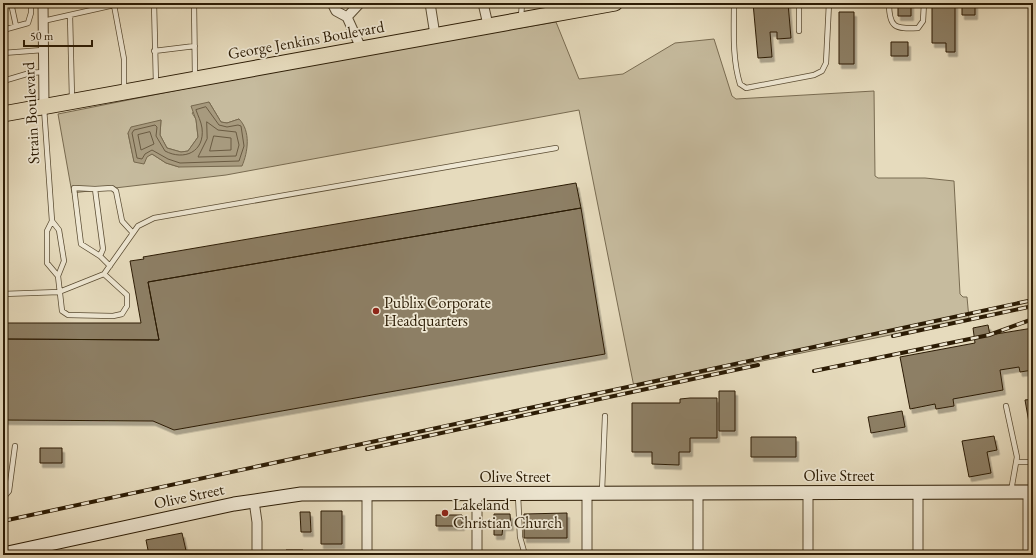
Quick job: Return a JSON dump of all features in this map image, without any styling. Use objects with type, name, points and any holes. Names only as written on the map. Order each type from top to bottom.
[{"type":"main road","name":"George Jenkins Boulevard","points":[[3,114],[615,3]]},
{"type":"main road","name":"Olive Street","points":[[3,554],[254,501],[301,494],[1031,492]]},
{"type":"street","name":"Strain Boulevard","points":[[43,3],[44,106]]},
{"type":"street","points":[[332,3],[336,11],[347,16],[361,48]]},
{"type":"street","points":[[347,16],[360,3]]},
{"type":"street","points":[[430,3],[435,35]]},
{"type":"street","points":[[483,3],[488,25]]},
{"type":"street","points":[[808,492],[808,555]]},
{"type":"street","points":[[1028,555],[1031,492]]},
{"type":"street","points":[[367,493],[367,555]]},
{"type":"street","points":[[477,493],[477,555]]},
{"type":"street","points":[[587,493],[588,555]]},
{"type":"street","points":[[698,493],[698,555]]},
{"type":"street","points":[[918,493],[918,555]]},
{"type":"street","points":[[254,501],[257,522],[257,555]]},
{"type":"lane","points":[[11,3],[16,26]]},
{"type":"lane","points":[[3,30],[28,22],[31,3]]},
{"type":"lane","points":[[154,3],[156,86]]},
{"type":"lane","points":[[194,3],[195,78]]},
{"type":"lane","points":[[521,20],[522,3]]},
{"type":"lane","points":[[734,3],[734,35],[737,68],[740,84],[746,88],[814,75],[822,71],[826,63],[829,3]]},
{"type":"lane","points":[[799,3],[799,31]]},
{"type":"lane","points":[[889,3],[890,19],[894,25],[901,29],[918,28],[923,22],[924,3]]},
{"type":"lane","points":[[43,21],[114,5],[124,59],[124,92]]},
{"type":"lane","points":[[70,15],[72,101]]},
{"type":"lane","points":[[154,51],[195,46]]},
{"type":"lane","points":[[3,50],[3,53],[43,50]]},
{"type":"lane","points":[[3,81],[30,73],[44,72]]},
{"type":"lane","name":"Strain Boulevard","points":[[44,106],[52,221],[59,230],[64,262],[58,276],[62,311],[68,315],[113,316],[122,314],[127,306],[127,295],[104,274]]},
{"type":"lane","points":[[3,294],[59,292],[104,274],[138,226],[154,218],[556,148]]},
{"type":"lane","points":[[110,266],[100,256],[81,244],[74,188],[112,188],[116,191],[122,221],[133,233]]},
{"type":"lane","points":[[95,188],[103,249],[100,256]]},
{"type":"lane","name":"Strain Boulevard","points":[[52,221],[46,231],[48,262],[58,276]]},
{"type":"lane","points":[[1006,406],[1018,462],[1012,477],[1011,492]]},
{"type":"lane","points":[[602,493],[605,416]]},
{"type":"lane","points":[[3,498],[9,491],[15,446]]},
{"type":"lane","points":[[1018,462],[1033,462]]},
{"type":"lane","points":[[518,493],[520,538],[525,555]]},
{"type":"shaded area","points":[[556,22],[579,79],[623,74],[675,43],[714,39],[732,96],[736,99],[874,91],[875,176],[878,178],[925,178],[954,181],[960,294],[963,297],[967,297],[969,319],[634,387],[579,110],[226,175],[72,193],[58,114],[309,64]],"holes":[[[209,102],[221,122],[227,123],[239,119],[179,167],[166,163],[152,154],[134,161],[128,133],[161,120],[160,135],[167,148],[181,152],[188,151],[198,137],[196,119],[192,113]]]},
{"type":"water","points":[[209,102],[221,122],[227,123],[239,119],[243,124],[247,135],[247,148],[242,166],[179,167],[166,163],[152,154],[147,157],[144,164],[134,162],[128,133],[131,127],[161,120],[160,135],[167,148],[181,152],[188,151],[198,137],[196,120],[191,106]]},
{"type":"building","points":[[753,3],[788,3],[791,38],[777,39],[777,32],[770,32],[772,57],[758,58]]},
{"type":"building","points":[[898,3],[911,3],[911,16],[898,16]]},
{"type":"building","points":[[932,3],[955,3],[955,52],[946,52],[946,43],[932,43]]},
{"type":"building","points":[[962,3],[975,3],[975,15],[962,15]]},
{"type":"building","points":[[839,12],[854,12],[854,64],[839,64]]},
{"type":"building","points":[[891,42],[908,42],[908,56],[891,56]]},
{"type":"building","points":[[576,183],[581,208],[148,282],[159,340],[3,339],[3,323],[141,323],[130,261],[144,259],[143,257]]},
{"type":"building","name":"Publix Corporate Headquarters","points":[[581,208],[605,354],[174,430],[153,421],[3,420],[3,339],[159,340],[148,282]]},
{"type":"building","points":[[988,325],[990,335],[1033,328],[1033,370],[1020,372],[1019,367],[1000,370],[1003,390],[953,399],[954,406],[936,409],[935,404],[910,409],[900,357],[975,343],[973,328]]},
{"type":"building","points":[[719,391],[735,391],[735,431],[719,431]]},
{"type":"building","points":[[717,398],[717,438],[690,438],[690,452],[679,452],[679,465],[652,464],[652,452],[632,452],[632,403],[680,403],[680,399]]},
{"type":"building","points":[[1033,399],[1033,433],[1031,434],[1025,400]]},
{"type":"building","points":[[902,411],[905,427],[871,433],[868,417]]},
{"type":"building","points":[[994,436],[997,450],[987,452],[991,473],[969,477],[962,441]]},
{"type":"building","points":[[751,437],[796,437],[796,457],[751,457]]},
{"type":"building","points":[[40,448],[62,448],[62,463],[40,463]]},
{"type":"building","points":[[321,511],[342,511],[342,544],[321,544]]},
{"type":"building","points":[[300,512],[310,512],[311,532],[301,532]]},
{"type":"building","points":[[567,513],[567,538],[524,538],[524,514]]},
{"type":"building","points":[[494,514],[510,514],[511,526],[503,526],[502,535],[494,535]]},
{"type":"building","points":[[436,515],[462,515],[462,526],[436,526]]},
{"type":"building","points":[[182,533],[187,555],[158,555],[158,553],[149,555],[146,540]]},
{"type":"building","points":[[286,550],[303,550],[303,555],[286,555]]},
{"type":"railway","points":[[3,521],[1033,300]]},
{"type":"railway","points":[[893,336],[1033,306]]},
{"type":"railway","points":[[814,371],[989,335],[1033,319]]},
{"type":"railway","points":[[367,449],[758,365]]},
{"type":"place","name":"Publix Corporate Headquarters","points":[[376,311]]},
{"type":"place","name":"Lakeland Christian Church","points":[[445,513]]}]
